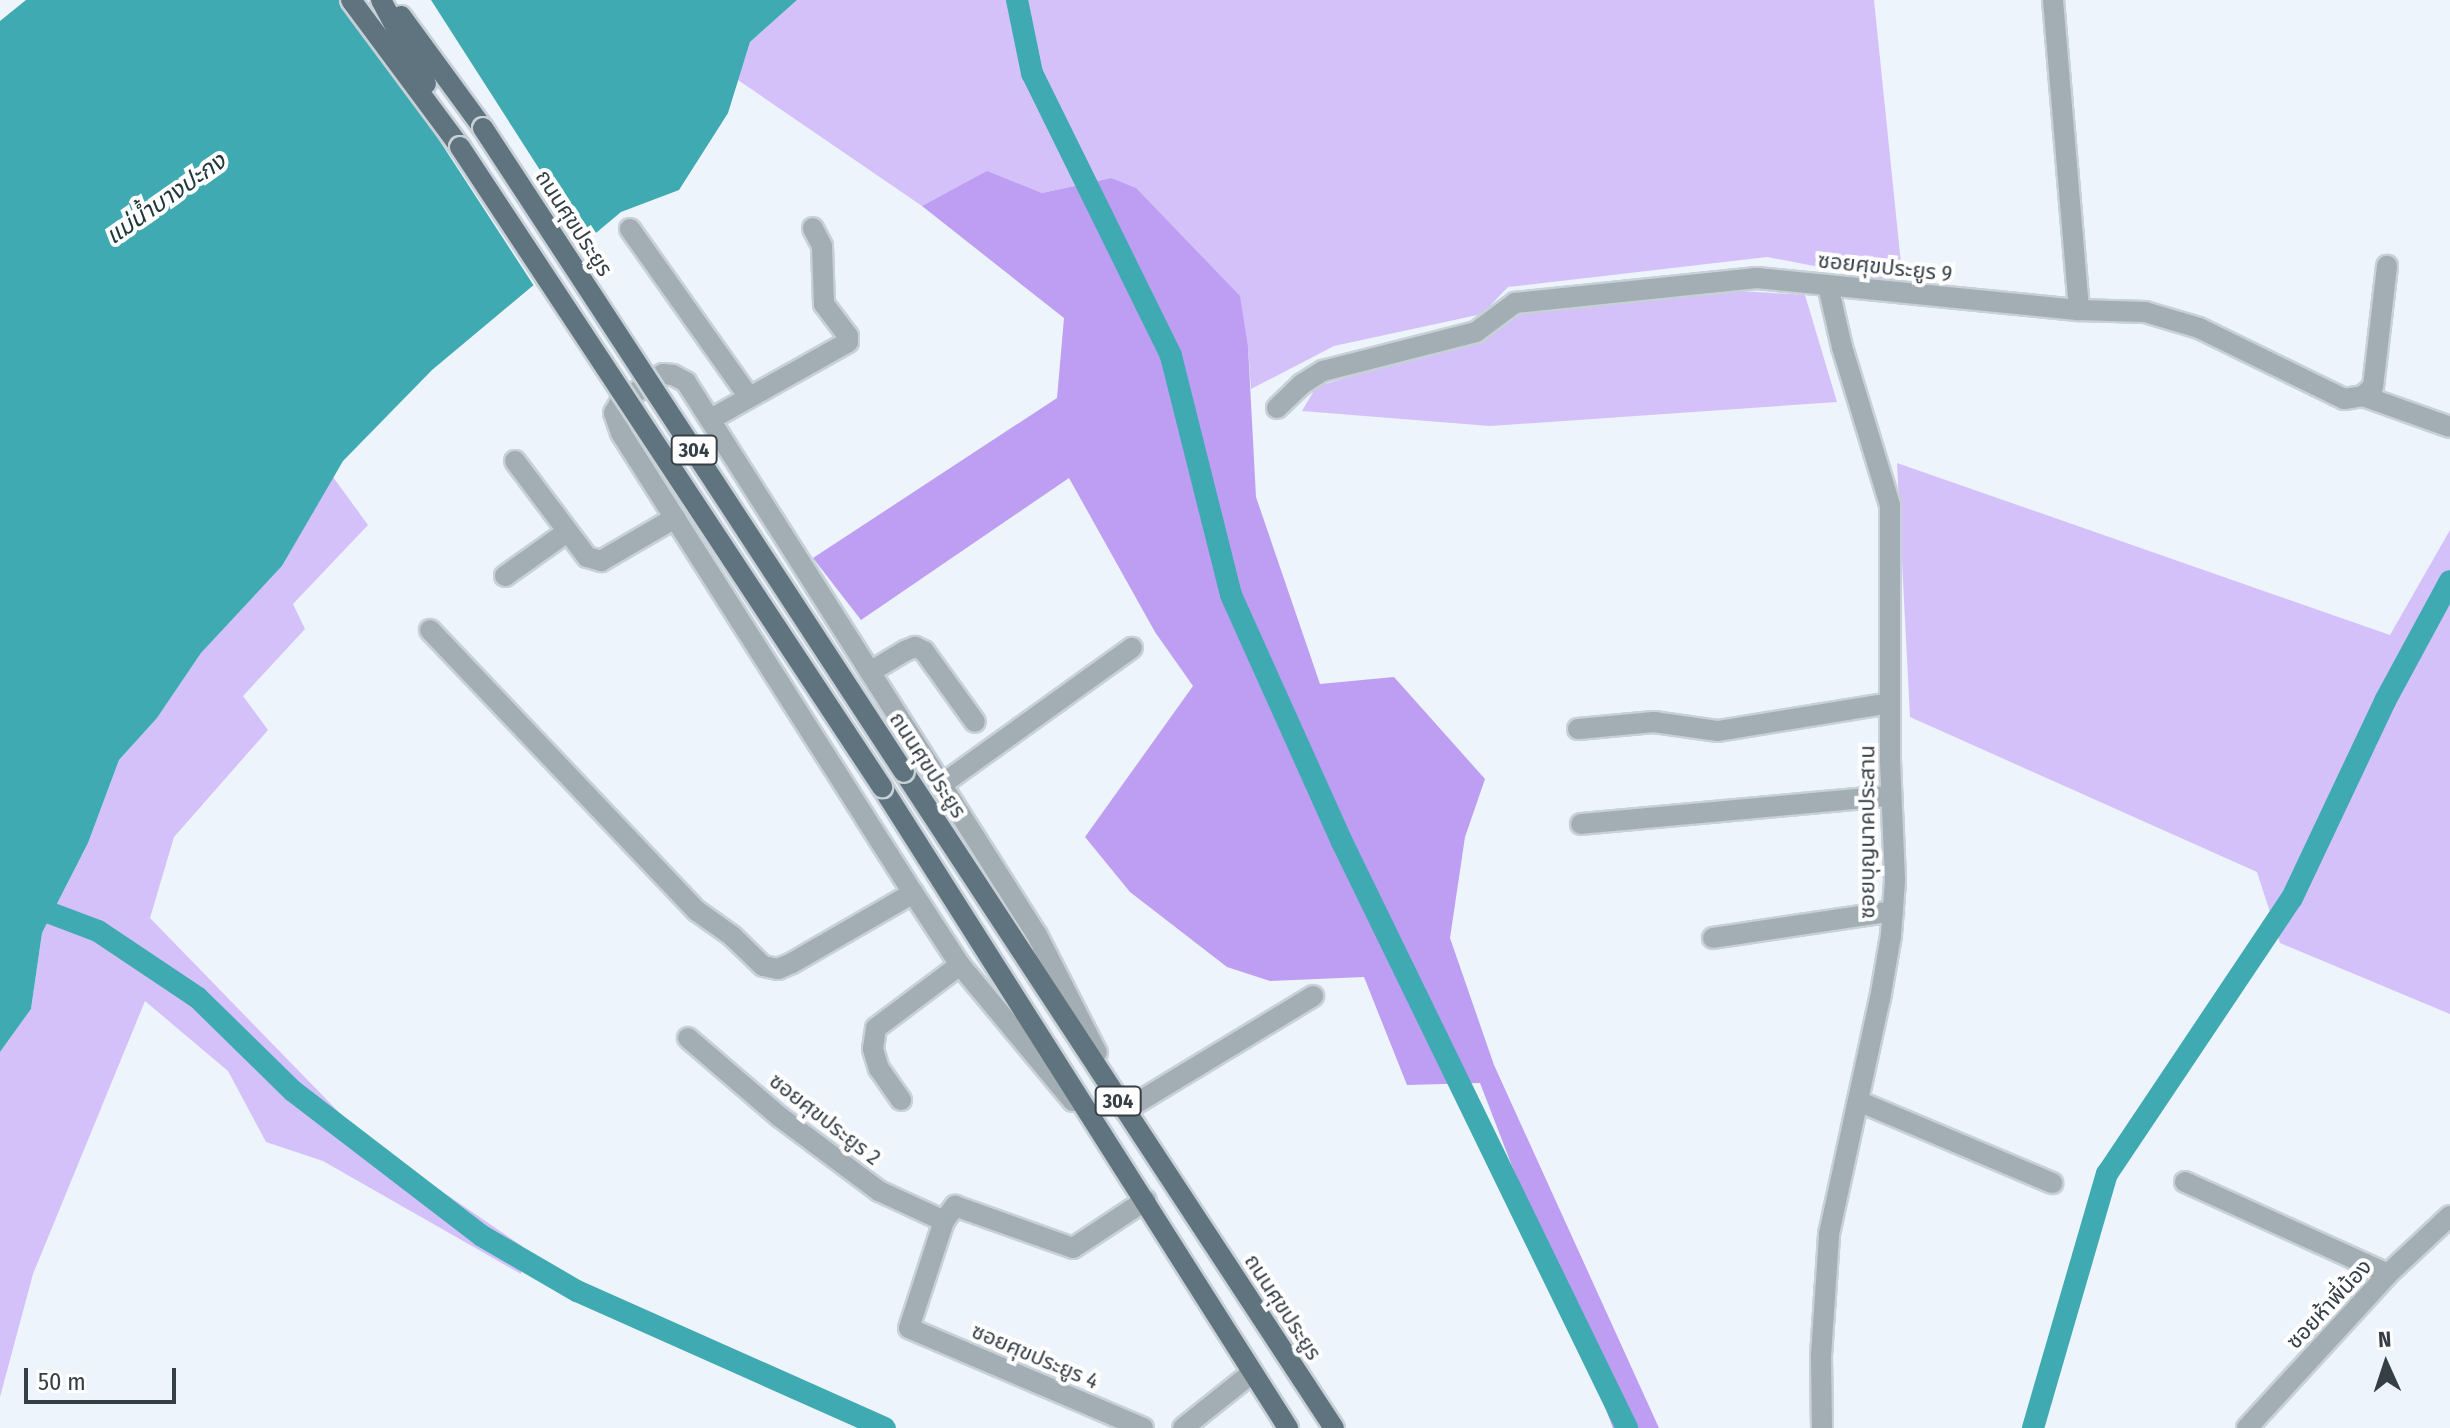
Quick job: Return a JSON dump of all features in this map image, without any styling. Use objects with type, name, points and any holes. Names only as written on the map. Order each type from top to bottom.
[{"type":"main road","name":"304","points":[[351,0],[460,147],[882,787],[1288,1428]]},
{"type":"main road","name":"304","points":[[381,0],[460,147]]},
{"type":"main road","name":"ถนนศุขประยูร","points":[[389,0],[483,128]]},
{"type":"main road","name":"ถนนศุขประยูร","points":[[403,0],[483,128],[1334,1428]]},
{"type":"street","points":[[2053,0],[2079,310]]},
{"type":"street","points":[[711,419],[848,342],[848,336],[824,304],[822,246],[813,228]]},
{"type":"street","points":[[630,229],[749,397]]},
{"type":"street","points":[[2363,396],[2373,387],[2387,266]]},
{"type":"street","name":"ซอยศุขประยูร 9","points":[[1277,408],[1302,384],[1323,371],[1476,332],[1515,303],[1757,278],[2079,310],[2145,312],[2199,328],[2344,399],[2363,396],[2450,427]]},
{"type":"street","name":"ซอยบุญนาคประสาน","points":[[1822,1428],[1821,1356],[1829,1234],[1880,999],[1893,911],[1890,505],[1842,347],[1828,286]]},
{"type":"street","points":[[1104,1138],[960,965],[621,433],[614,413],[620,403],[663,374],[686,382],[1037,935],[1128,1115],[1313,996]]},
{"type":"street","points":[[515,461],[587,557],[601,561],[675,518]]},
{"type":"street","points":[[505,576],[567,532]]},
{"type":"street","points":[[430,630],[697,911],[732,936],[763,966],[778,969],[792,963],[913,893]]},
{"type":"street","points":[[870,672],[915,647],[924,651],[975,722]]},
{"type":"street","points":[[941,785],[1132,648]]},
{"type":"street","points":[[1578,729],[1654,722],[1718,731],[1890,703]]},
{"type":"street","points":[[1581,824],[1891,796]]},
{"type":"street","points":[[1713,938],[1893,911]]},
{"type":"street","points":[[901,1100],[879,1069],[873,1049],[876,1028],[960,965]]},
{"type":"street","name":"ซอยศุขประยูร 2","points":[[688,1038],[780,1117],[879,1191],[944,1221]]},
{"type":"street","points":[[1858,1101],[2052,1183]]},
{"type":"street","points":[[2185,1182],[2388,1274]]},
{"type":"street","points":[[944,1221],[951,1208],[962,1207],[1078,1248],[1146,1200]]},
{"type":"street","name":"ซอยห้าพี่น้อง","points":[[2247,1428],[2388,1274],[2450,1216]]},
{"type":"street","name":"ซอยศุขประยูร 4","points":[[944,1221],[909,1328],[1143,1428]]},
{"type":"street","points":[[1183,1428],[1252,1373]]},
{"type":"shaded area","points":[[797,0],[1874,0],[1903,283],[1767,257],[1508,287],[1482,314],[1334,346],[1251,389],[1248,347],[1111,178],[1042,193],[987,172],[922,206],[738,80],[750,42]]},
{"type":"shaded area","points":[[987,171],[1042,193],[1111,178],[1136,188],[1240,296],[1248,347],[1256,497],[1320,684],[1394,677],[1485,779],[1465,837],[1450,938],[1494,1065],[1659,1428],[1613,1428],[1480,1083],[1407,1085],[1364,977],[1270,981],[1227,967],[1130,892],[1085,837],[1193,686],[1155,632],[1069,478],[861,620],[813,558],[1057,398],[1064,318],[922,206]]},
{"type":"shaded area","points":[[1739,291],[1805,295],[1837,402],[1490,426],[1302,411],[1316,387],[1404,360],[1523,313]]},
{"type":"shaded area","points":[[1897,463],[2390,635],[2450,530],[2450,1014],[2280,943],[2257,872],[1910,717]]},
{"type":"shaded area","points":[[333,477],[368,525],[293,604],[305,629],[243,696],[268,730],[174,837],[150,918],[365,1139],[522,1246],[521,1274],[323,1161],[266,1142],[228,1071],[145,1001],[33,1274],[0,1397],[0,1052],[31,1009],[42,933],[88,843],[119,760],[157,718],[201,653],[282,566]]},
{"type":"water","name":"แม่น้ำบางปะกง","points":[[26,0],[797,0],[750,42],[728,113],[679,190],[621,212],[432,370],[343,461],[282,566],[201,653],[157,718],[119,760],[88,843],[42,933],[31,1009],[0,1052],[0,21]]},
{"type":"pier","points":[[348,0],[431,0],[588,245],[536,289]]},
{"type":"waterway","points":[[1017,0],[1032,73],[1171,356],[1231,595],[1342,842],[1627,1428]]},
{"type":"waterway","points":[[2033,1428],[2107,1174],[2292,898],[2385,701],[2450,581]]},
{"type":"waterway","points":[[0,894],[98,931],[198,998],[293,1091],[482,1236],[577,1291],[885,1428]]}]
